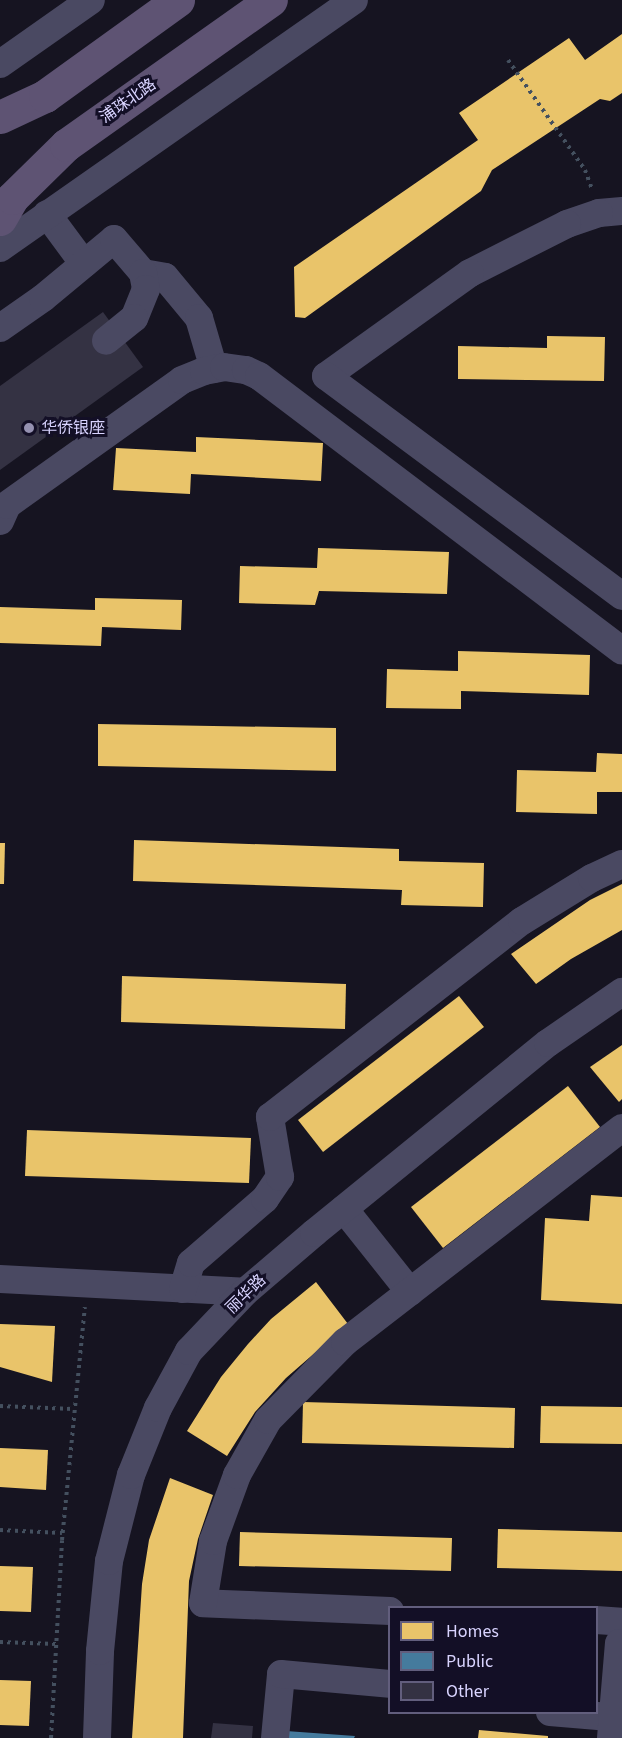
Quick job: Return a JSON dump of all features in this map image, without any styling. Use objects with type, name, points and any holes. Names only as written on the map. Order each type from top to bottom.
[{"type":"main road","points":[[0,117],[45,96],[178,0]]},
{"type":"main road","name":"浦珠北路","points":[[0,219],[12,198],[66,145],[271,0]]},
{"type":"street","points":[[0,64],[91,0]]},
{"type":"street","points":[[0,248],[354,0]]},
{"type":"street","points":[[610,212],[535,239],[470,273],[326,376],[622,596]]},
{"type":"street","points":[[47,214],[84,264]]},
{"type":"street","points":[[0,328],[114,239],[142,273],[146,289],[134,318],[106,341]]},
{"type":"street","points":[[142,273],[165,277],[199,318],[214,369]]},
{"type":"street","points":[[0,521],[7,506],[182,380],[214,369],[246,370],[259,376],[622,651]]},
{"type":"street","points":[[183,1289],[191,1263],[265,1199],[280,1176],[270,1117],[522,921],[592,878],[622,864]]},
{"type":"street","name":"丽华路","points":[[97,1738],[100,1651],[108,1561],[131,1475],[158,1408],[189,1351],[245,1293],[344,1209],[548,1043],[622,992]]},
{"type":"street","points":[[388,1611],[203,1603],[217,1530],[237,1475],[268,1420],[345,1342],[622,1128]]},
{"type":"street","points":[[344,1209],[410,1292]]},
{"type":"street","points":[[0,1279],[88,1282],[245,1293]]},
{"type":"street","points":[[555,1714],[615,1725],[620,1632],[598,1621]]},
{"type":"street","points":[[275,1738],[281,1674],[388,1683]]},
{"type":"path","points":[[508,60],[585,170],[610,212]]},
{"type":"path","points":[[51,1738],[62,1533],[88,1282]]},
{"type":"path","points":[[0,1406],[73,1410]]},
{"type":"path","points":[[0,1530],[62,1533]]},
{"type":"path","points":[[0,1642],[56,1644]]},
{"type":"building: Homes","points":[[622,34],[622,93],[610,101],[600,99],[492,170],[481,191],[305,318],[295,317],[294,267],[478,140],[459,113],[569,38],[585,60]]},
{"type":"building: Homes","points":[[547,336],[605,337],[604,381],[458,379],[458,346],[547,348]]},
{"type":"building: Homes","points":[[196,437],[323,443],[321,481],[191,474],[190,494],[113,490],[116,448],[196,452]]},
{"type":"building: Homes","points":[[318,548],[449,552],[447,594],[319,591],[315,605],[239,603],[240,566],[317,568]]},
{"type":"building: Homes","points":[[95,598],[182,600],[181,630],[102,627],[101,646],[0,643],[0,607],[95,610]]},
{"type":"building: Homes","points":[[458,651],[590,655],[589,695],[461,691],[461,709],[386,708],[387,669],[458,671]]},
{"type":"building: Homes","points":[[98,724],[336,728],[336,771],[98,766]]},
{"type":"building: Homes","points":[[597,753],[622,754],[622,792],[597,792],[597,814],[516,812],[517,770],[596,772]]},
{"type":"building: Homes","points":[[134,840],[399,849],[399,861],[484,863],[483,907],[401,905],[402,890],[133,881]]},
{"type":"building: Homes","points":[[0,843],[5,843],[4,884],[0,884]]},
{"type":"building: Homes","points":[[622,884],[622,930],[571,959],[536,984],[511,954],[590,900]]},
{"type":"building: Homes","points":[[122,976],[346,984],[345,1029],[121,1022]]},
{"type":"building: Homes","points":[[459,996],[484,1027],[323,1152],[298,1120]]},
{"type":"building: Homes","points":[[622,1045],[622,1099],[619,1102],[590,1067]]},
{"type":"building: Homes","points":[[568,1086],[600,1127],[443,1248],[411,1207]]},
{"type":"building: Homes","points":[[27,1130],[251,1138],[249,1183],[25,1176]]},
{"type":"building: Homes","points":[[591,1195],[622,1197],[622,1304],[541,1300],[545,1218],[589,1221]]},
{"type":"building: Homes","points":[[316,1282],[348,1324],[286,1378],[255,1412],[227,1456],[187,1431],[221,1377],[248,1344],[271,1319]]},
{"type":"building: Homes","points":[[0,1324],[55,1326],[52,1382],[0,1367]]},
{"type":"building: Homes","points":[[303,1402],[515,1408],[514,1448],[302,1443]]},
{"type":"building: Homes","points":[[541,1406],[622,1407],[622,1444],[540,1443]]},
{"type":"building: Homes","points":[[0,1448],[48,1450],[46,1490],[0,1487]]},
{"type":"building: Homes","points":[[170,1478],[213,1495],[198,1539],[189,1581],[183,1738],[132,1738],[142,1584],[149,1540]]},
{"type":"building: Homes","points":[[498,1529],[622,1532],[622,1571],[497,1568]]},
{"type":"building: Homes","points":[[240,1532],[452,1538],[451,1571],[239,1566]]},
{"type":"building: Homes","points":[[0,1566],[33,1567],[31,1612],[0,1611]]},
{"type":"building: Homes","points":[[0,1680],[31,1681],[29,1726],[0,1725]]},
{"type":"building: Homes","points":[[479,1730],[548,1736],[548,1738],[478,1738]]},
{"type":"building: Public","points":[[286,1731],[355,1736],[354,1738],[286,1738]]},
{"type":"building: Other","name":"华侨银座","points":[[103,312],[143,367],[0,470],[0,386]]},
{"type":"building: Other","points":[[213,1723],[253,1726],[252,1738],[211,1738]]},
{"type":"place","name":"华侨银座","points":[[29,428]]}]
